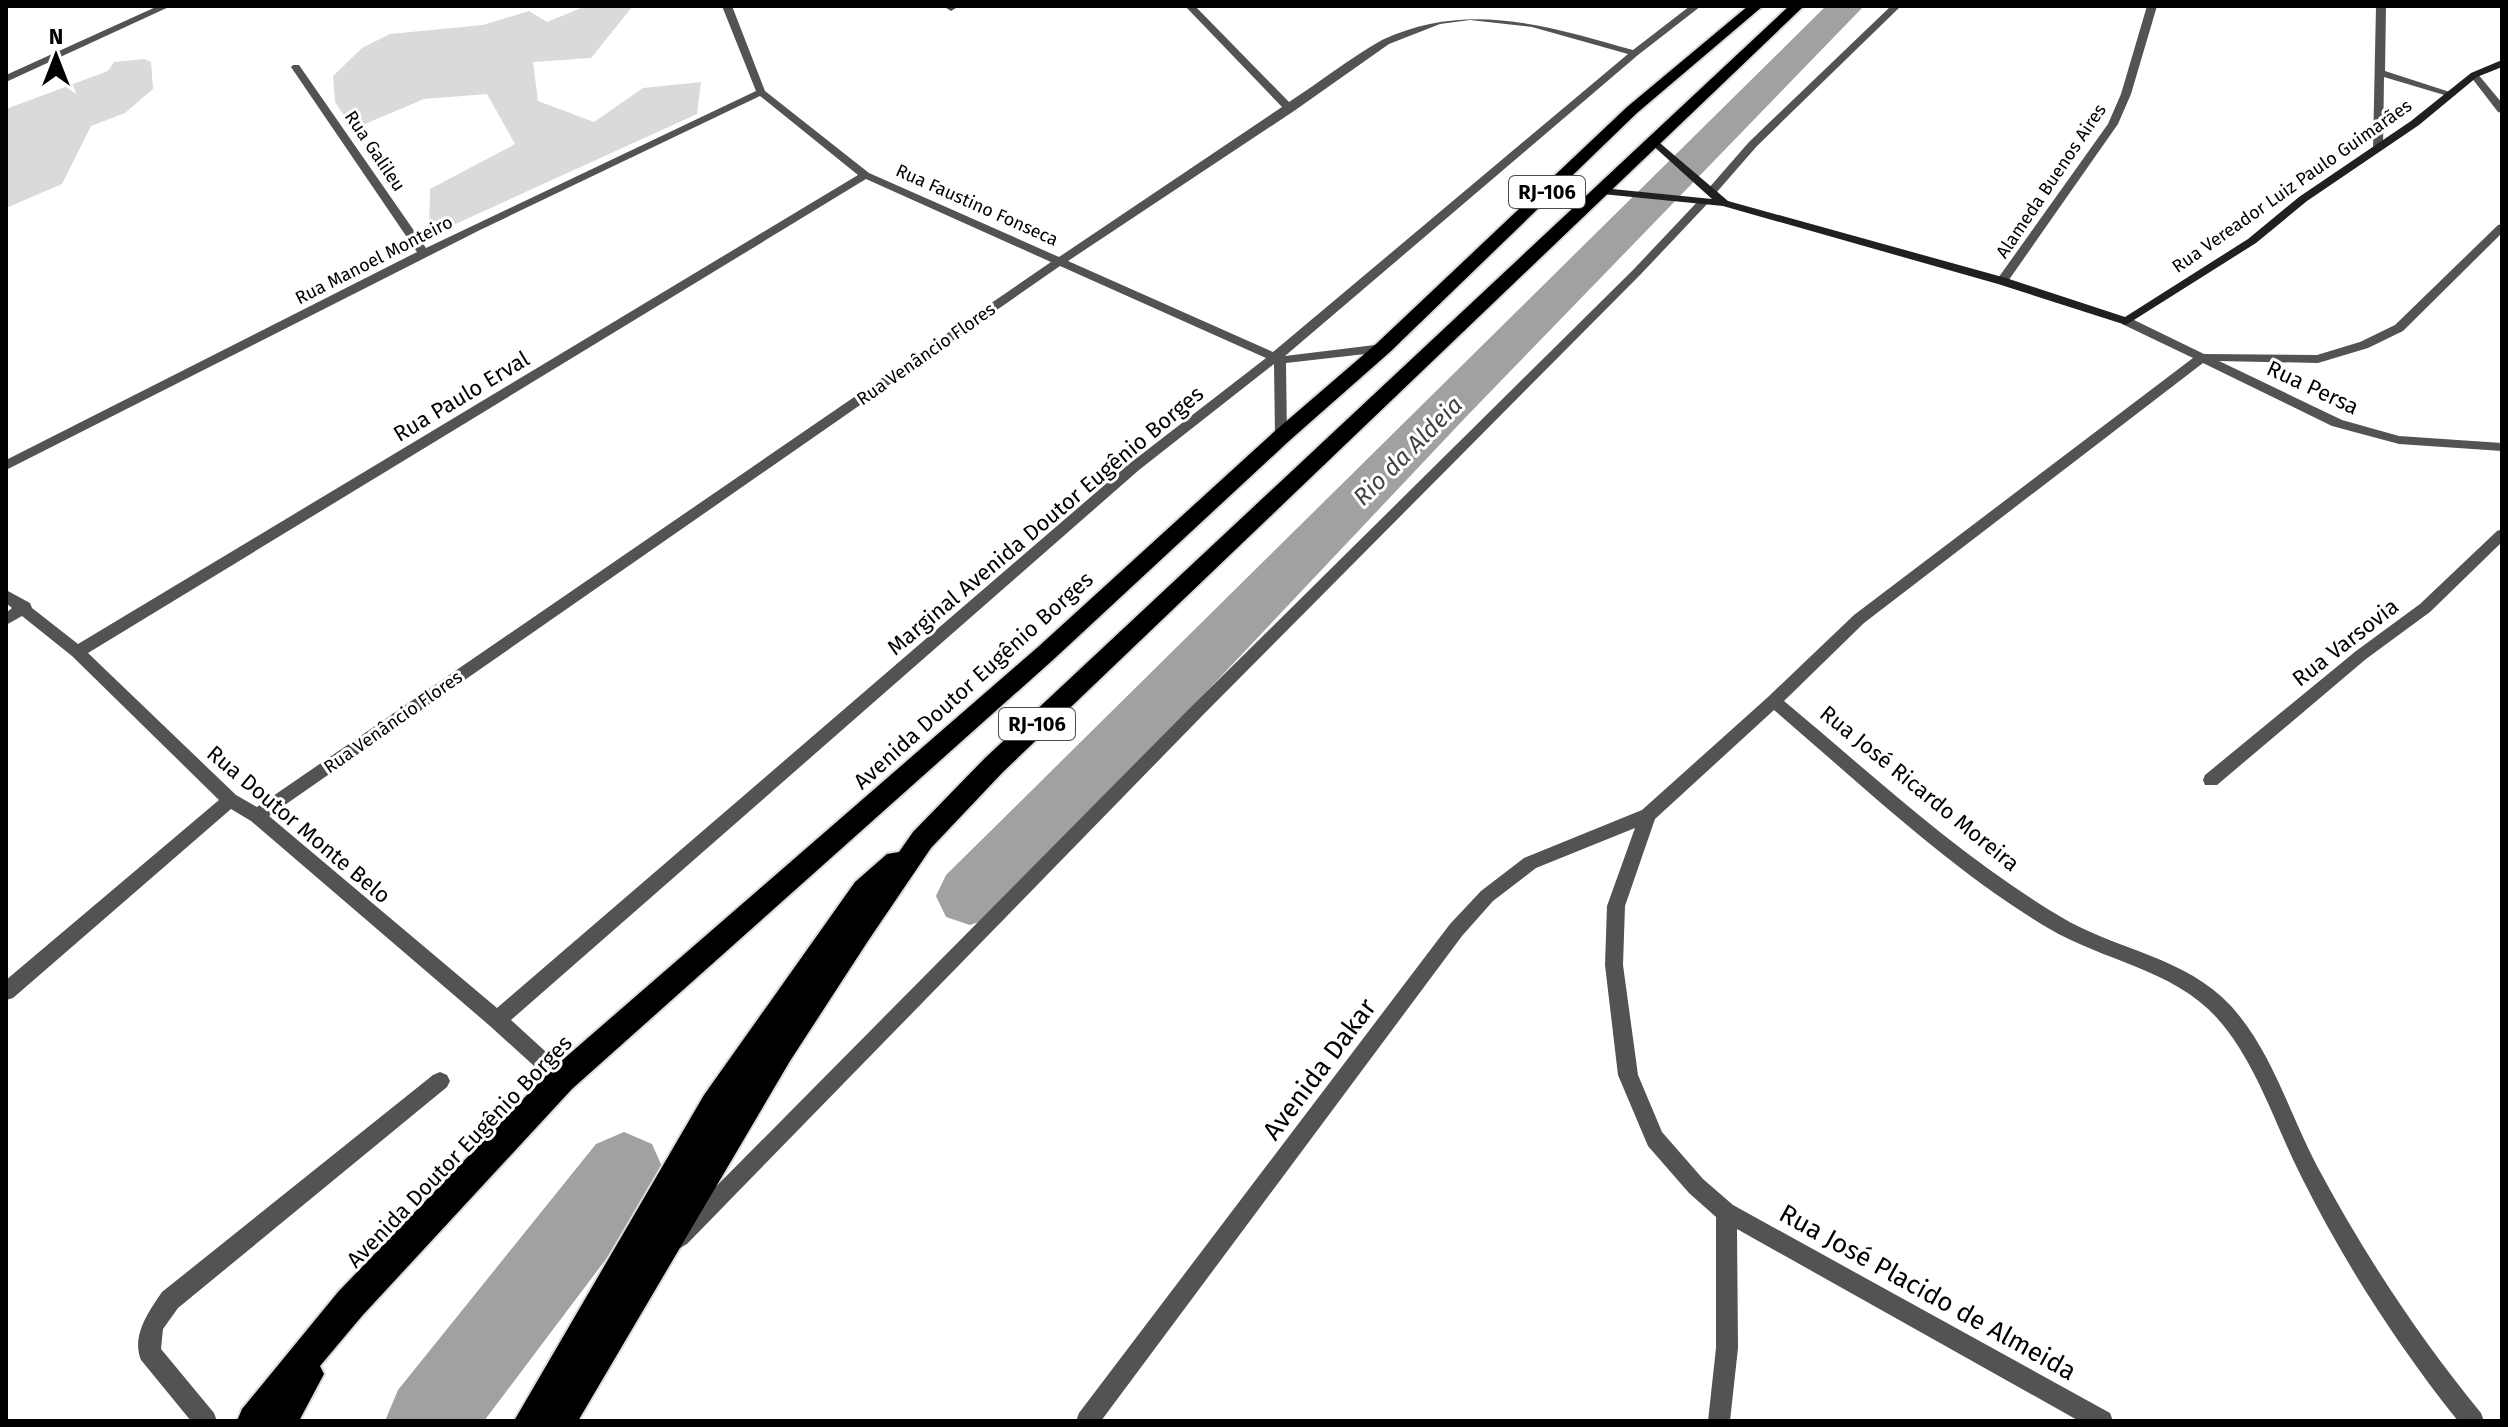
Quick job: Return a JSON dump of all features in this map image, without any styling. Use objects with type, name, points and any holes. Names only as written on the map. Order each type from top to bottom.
[{"type":"highway","name":"Avenida Doutor Eugênio Borges","points":[[254,1421],[350,1304],[562,1079],[1046,653],[1282,436],[1383,348],[1632,110],[1756,6]]},
{"type":"highway","name":"RJ-106","points":[[559,1421],[780,1052],[922,840],[994,765],[1602,191],[1663,149],[1797,6]]},
{"type":"highway","points":[[531,1421],[714,1105],[864,890],[922,840]]},
{"type":"highway","points":[[280,1421],[350,1304]]},
{"type":"street","points":[[6,79],[166,6]]},
{"type":"street","name":"Rua Faustino Fonseca","points":[[727,6],[761,92],[865,175],[1277,358]]},
{"type":"street","points":[[1190,6],[1290,109]]},
{"type":"street","name":"Marginal Avenida Doutor Eugênio Borges","points":[[497,1020],[1134,467],[1277,358],[1635,53],[1696,6]]},
{"type":"street","points":[[645,1273],[1216,691],[1637,272],[1753,144],[1896,6]]},
{"type":"street","name":"Alameda Buenos Aires","points":[[2002,281],[2113,124],[2126,94],[2152,6]]},
{"type":"street","points":[[2378,149],[2381,6]]},
{"type":"street","name":"Rua Venâncio Flores","points":[[257,816],[1059,262],[1386,42],[1444,21],[1492,19],[1635,53]]},
{"type":"street","name":"Rua Vereador Luiz Paulo Guimarães","points":[[2126,321],[2252,241],[2303,199],[2378,149],[2474,75],[2502,63]]},
{"type":"street","name":"Rua Galileu","points":[[296,67],[424,254]]},
{"type":"street","points":[[2378,72],[2451,94]]},
{"type":"street","points":[[2474,75],[2502,110]]},
{"type":"street","name":"Rua Manoel Monteiro","points":[[6,466],[424,254],[666,135],[761,92]]},
{"type":"street","points":[[1663,149],[1700,181],[1702,197]]},
{"type":"street","name":"Rua Paulo Erval","points":[[77,652],[865,175]]},
{"type":"street","points":[[1602,191],[1702,197],[1724,203],[2002,281],[2126,321],[2206,357],[2318,359],[2364,345],[2399,328],[2502,227]]},
{"type":"street","points":[[1282,436],[1277,358],[1383,348]]},
{"type":"street","points":[[1648,815],[1859,619],[2192,364],[2206,357]]},
{"type":"street","name":"Rua Persa","points":[[2206,357],[2337,423],[2361,431],[2399,440],[2502,447]]},
{"type":"street","name":"Rua Varsovia","points":[[2211,780],[2361,655],[2425,608],[2502,534]]},
{"type":"street","name":"Rua Doutor Monte Belo","points":[[6,595],[25,607],[77,652],[230,800],[257,816],[497,1020]]},
{"type":"street","points":[[6,620],[25,607]]},
{"type":"street","name":"Rua José Ricardo Moreira","points":[[1774,701],[1923,827],[2056,924],[2100,946],[2180,977],[2208,995],[2250,1049],[2360,1265],[2437,1378],[2473,1421]]},
{"type":"street","points":[[6,992],[230,800]]},
{"type":"street","name":"Rua José Placido de Almeida","points":[[1648,815],[1616,906],[1614,965],[1628,1075],[1655,1139],[1696,1186],[1726,1212],[2102,1421]]},
{"type":"street","name":"Avenida Dakar","points":[[1087,1421],[1456,930],[1487,896],[1530,863],[1648,815]]},
{"type":"street","points":[[497,1020],[562,1079]]},
{"type":"street","points":[[206,1421],[149,1352],[153,1325],[170,1300],[440,1081]]},
{"type":"street","points":[[1719,1421],[1727,1348],[1726,1212]]},
{"type":"shaded area","points":[[586,6],[633,6],[591,58],[533,62],[538,101],[594,122],[643,88],[701,82],[697,114],[429,236],[430,189],[515,144],[487,94],[424,99],[353,129],[335,102],[333,76],[362,48],[390,34],[483,25],[529,11],[547,22]]},
{"type":"shaded area","points":[[145,59],[151,62],[153,89],[125,113],[91,126],[62,184],[6,208],[6,109],[108,71],[114,62]]},
{"type":"waterway","name":"Rio da Aldeia","points":[[970,896],[1447,407],[1846,6]]},
{"type":"waterway","points":[[429,1421],[624,1171]]}]
